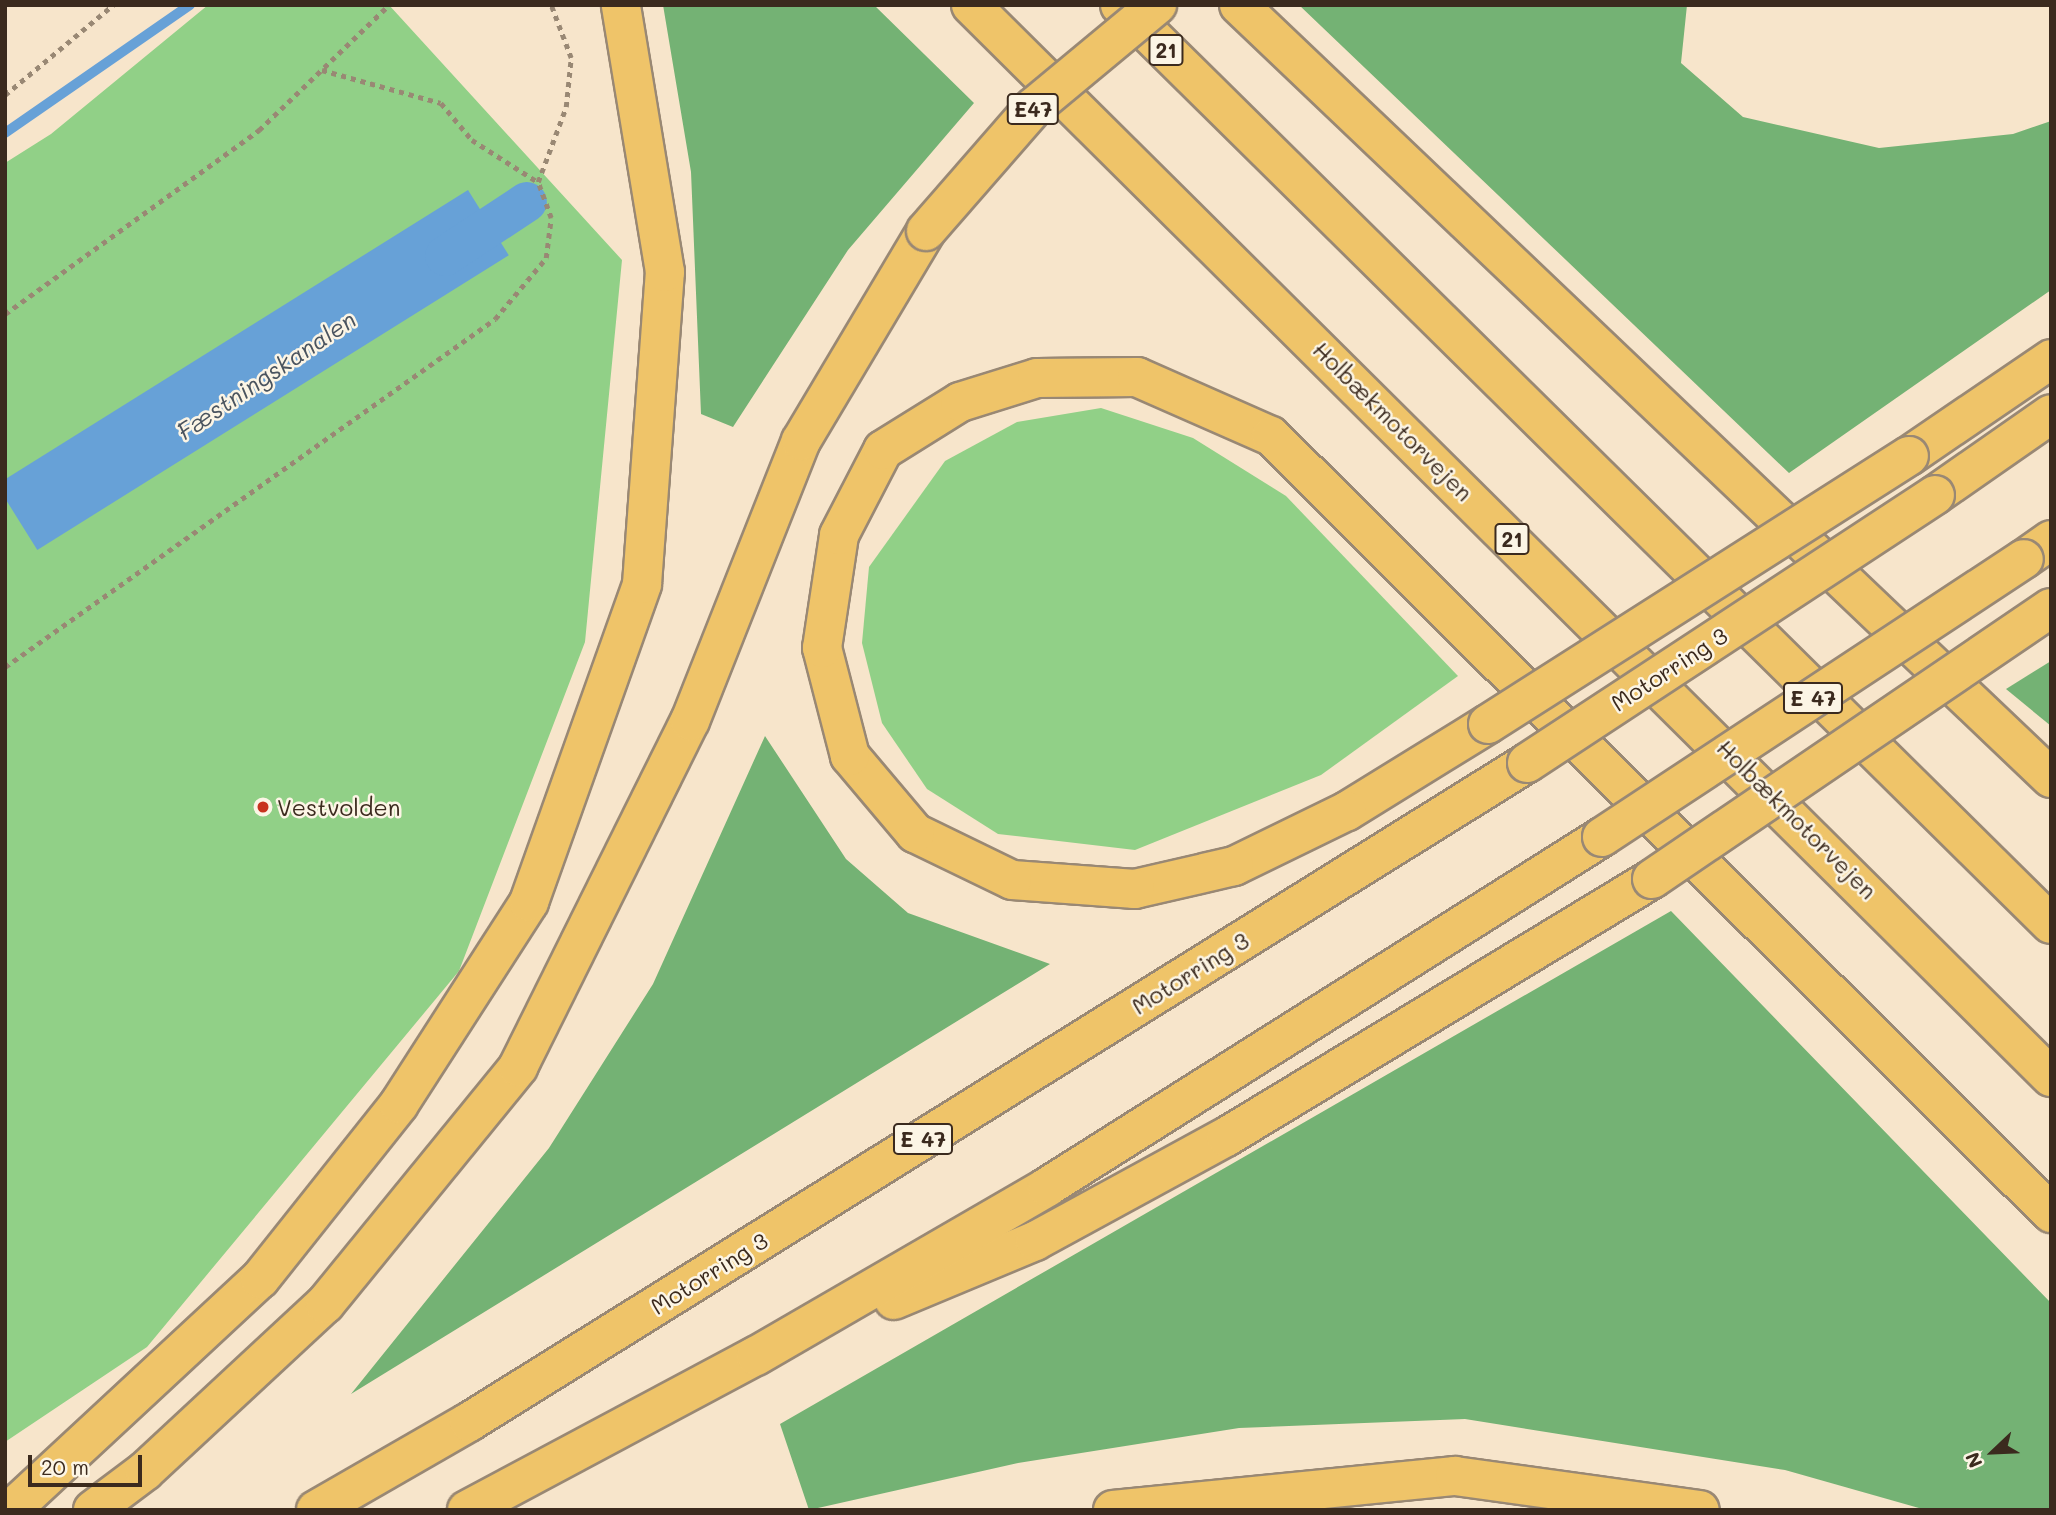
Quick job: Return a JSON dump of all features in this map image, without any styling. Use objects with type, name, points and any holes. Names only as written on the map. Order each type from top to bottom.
[{"type":"highway","points":[[10,1510],[260,1279],[398,1104],[529,902],[642,584],[665,272],[621,5]]},
{"type":"highway","name":"Holbækmotorvejen","points":[[971,5],[2051,1077]]},
{"type":"highway","name":"21","points":[[1120,5],[2051,924]]},
{"type":"highway","name":"E47","points":[[93,1510],[145,1471],[325,1304],[518,1067],[690,721],[800,441],[926,231],[1034,107],[1157,5]]},
{"type":"highway","points":[[1240,5],[2051,778]]},
{"type":"highway","points":[[2051,359],[1909,456],[1488,724],[1347,811],[1234,866],[1135,889],[1012,880],[915,833],[850,756],[822,648],[839,535],[883,450],[960,402],[1037,378],[1137,377],[1271,436],[2051,1213]]},
{"type":"highway","name":"Motorring 3","points":[[316,1510],[470,1422],[1527,763],[1935,495],[2051,414]]},
{"type":"highway","name":"E 47","points":[[467,1510],[756,1356],[1047,1187],[1602,837],[2038,549]]},
{"type":"highway","points":[[756,1356],[1035,1241],[1226,1137],[1652,879],[2051,608]]},
{"type":"highway","points":[[1113,1510],[1455,1476],[1700,1510]]},
{"type":"path","points":[[5,95],[113,5]]},
{"type":"path","points":[[5,314],[259,130],[389,5]]},
{"type":"path","points":[[538,182],[566,107],[571,58],[551,5]]},
{"type":"path","points":[[5,667],[495,319],[546,258],[551,218],[538,182],[472,141],[441,103],[321,70]]},
{"type":"green space","name":"Vestvolden","points":[[208,5],[389,5],[622,260],[585,642],[459,971],[147,1347],[5,1442],[5,163],[51,134]]},
{"type":"green space","points":[[663,5],[874,5],[974,103],[848,250],[733,427],[701,414],[691,172]]},
{"type":"green space","points":[[1299,5],[1687,5],[1681,63],[1743,117],[1879,148],[2013,134],[2051,121],[2051,290],[1789,473]]},
{"type":"green space","points":[[1101,408],[1193,438],[1286,496],[1458,676],[1321,775],[1135,850],[998,834],[927,789],[882,723],[862,643],[869,567],[945,461],[1017,422]]},
{"type":"green space","points":[[2051,661],[2051,726],[2006,689]]},
{"type":"green space","points":[[765,736],[846,859],[908,913],[1050,964],[351,1394],[549,1148],[653,984]]},
{"type":"green space","points":[[1671,911],[2051,1303],[2051,1510],[1926,1510],[1785,1470],[1465,1419],[1239,1428],[1018,1463],[809,1510],[780,1424]]},
{"type":"water","points":[[468,190],[509,255],[37,550],[5,498],[5,479]]},
{"type":"waterway","points":[[5,133],[190,5]]},
{"type":"waterway","name":"Fæstningskanalen","points":[[445,256],[527,202]]},
{"type":"place","name":"Vestvolden","points":[[263,807]]}]
